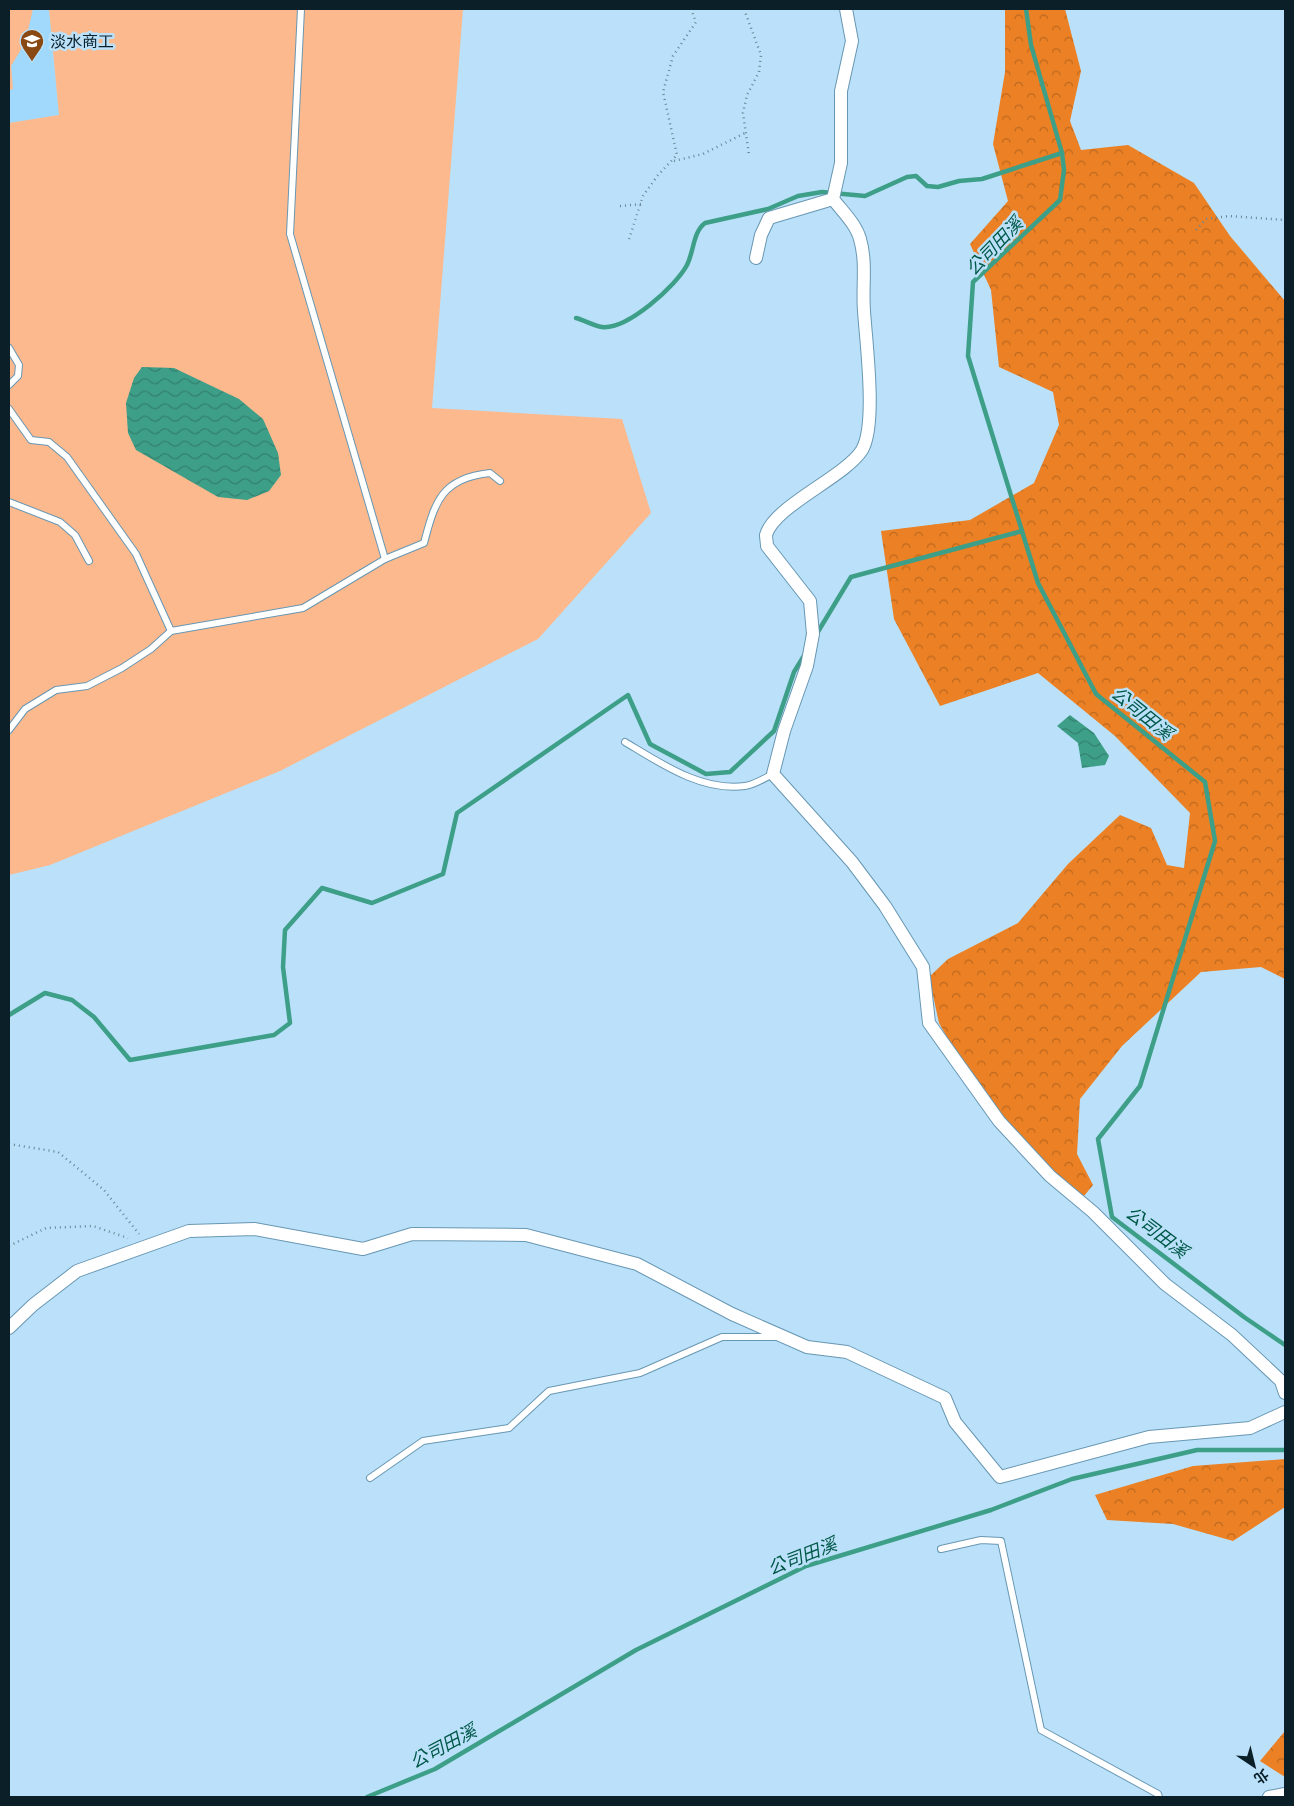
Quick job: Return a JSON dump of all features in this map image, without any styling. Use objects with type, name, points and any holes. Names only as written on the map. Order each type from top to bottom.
[{"type":"street","points":[[846,9],[852,41],[841,91],[841,162],[834,192],[860,238],[865,266],[864,309],[869,351],[868,436],[862,450],[851,462],[799,500],[773,523],[766,535],[767,546],[810,601],[813,634],[799,688],[784,731],[774,774],[852,862],[885,906],[923,967],[929,1023],[999,1121],[1050,1176],[1093,1212],[1165,1284],[1232,1335],[1281,1381],[1285,1393]]},
{"type":"street","points":[[756,258],[761,235],[769,218],[834,192]]},
{"type":"street","points":[[9,1328],[33,1305],[77,1271],[189,1231],[254,1228],[363,1249],[412,1234],[526,1234],[637,1264],[732,1314],[784,1337],[808,1347],[847,1352],[945,1398],[956,1422],[1000,1477],[1149,1437],[1250,1428],[1285,1412]]},
{"type":"street","points":[[1269,1797],[1285,1794]]},
{"type":"lane","points":[[301,9],[290,234],[385,559]]},
{"type":"lane","points":[[9,348],[19,365],[18,376],[9,385]]},
{"type":"lane","points":[[9,409],[31,440],[49,442],[67,457],[136,554],[171,631]]},
{"type":"lane","points":[[9,730],[25,710],[56,690],[87,686],[122,668],[150,650],[171,631],[303,608],[385,559],[424,543],[433,507],[441,495],[470,475],[490,473],[500,481]]},
{"type":"lane","points":[[9,502],[60,522],[75,535],[89,561]]},
{"type":"lane","points":[[625,742],[669,768],[714,786],[746,786],[774,774]]},
{"type":"lane","points":[[370,1478],[423,1441],[509,1428],[549,1391],[640,1373],[722,1337],[784,1337]]},
{"type":"lane","points":[[941,1549],[982,1540],[1001,1541],[1041,1730],[1158,1794],[1158,1797]]},
{"type":"path","points":[[629,239],[642,204],[643,196],[658,175],[678,155],[663,92],[673,56],[696,22],[691,9]]},
{"type":"path","points":[[744,9],[761,55],[759,72],[747,95],[743,113],[749,155]]},
{"type":"path","points":[[674,161],[703,154],[745,133]]},
{"type":"path","points":[[620,206],[642,204]]},
{"type":"path","points":[[1196,230],[1206,219],[1229,216],[1285,220]]},
{"type":"path","points":[[9,1144],[58,1152],[104,1190],[147,1245]]},
{"type":"path","points":[[9,1246],[46,1228],[92,1226],[147,1245]]},
{"type":"shaded area","name":"淡水商工","points":[[9,9],[49,9],[59,115],[9,123]]},
{"type":"shaded area","points":[[9,9],[33,9],[25,43],[11,66],[13,89],[9,90]]},
{"type":"shaded area","points":[[49,9],[463,9],[432,408],[622,419],[651,513],[538,639],[280,771],[50,865],[9,875],[9,123],[59,115]]},
{"type":"green space","points":[[1005,9],[1065,9],[1081,71],[1070,121],[1081,150],[1128,145],[1194,183],[1230,236],[1285,301],[1285,979],[1261,967],[1201,972],[1122,1046],[1080,1099],[1077,1154],[1093,1185],[1084,1196],[1051,1173],[968,1075],[939,1023],[929,977],[948,959],[1018,923],[1068,864],[1120,815],[1151,828],[1167,865],[1184,868],[1190,813],[1115,736],[1038,673],[940,706],[894,619],[881,531],[970,520],[1034,483],[1059,425],[1053,392],[999,367],[991,290],[970,244],[1008,201],[993,144],[1005,72]]},
{"type":"green space","points":[[1285,1459],[1285,1507],[1233,1541],[1173,1524],[1107,1520],[1095,1495],[1193,1466]]},
{"type":"green space","points":[[1285,1731],[1285,1777],[1260,1761]]},
{"type":"water","points":[[142,367],[174,368],[239,399],[263,419],[278,453],[281,475],[269,491],[247,500],[218,497],[136,450],[128,433],[126,403],[134,378]]},
{"type":"water","points":[[1070,715],[1094,733],[1109,756],[1105,765],[1082,768],[1078,743],[1057,726]]},
{"type":"waterway","name":"公司田溪","points":[[1026,9],[1031,45],[1062,153],[1064,170],[1060,200],[973,282],[968,356],[1038,583],[1096,694],[1205,782],[1215,841],[1140,1086],[1098,1139],[1112,1217],[1244,1317],[1285,1345]]},
{"type":"waterway","points":[[576,318],[602,327],[612,326],[624,322],[650,305],[681,274],[689,260],[698,231],[705,223],[768,209],[798,196],[822,192],[865,196],[907,177],[916,176],[927,186],[938,187],[959,181],[982,179],[1062,153]]},
{"type":"waterway","points":[[816,635],[851,577],[1022,531]]},
{"type":"waterway","points":[[9,1015],[45,993],[72,1000],[94,1017],[130,1060],[274,1035],[290,1023],[283,967],[285,930],[322,888],[372,903],[443,874],[457,813],[628,695],[650,744],[706,774],[730,772],[774,731],[794,672],[805,654]]},
{"type":"waterway","name":"公司田溪","points":[[367,1797],[435,1769],[636,1650],[806,1566],[991,1510],[1072,1479],[1197,1450],[1285,1450]]},
{"type":"place","name":"淡水商工","points":[[32,62]]}]
